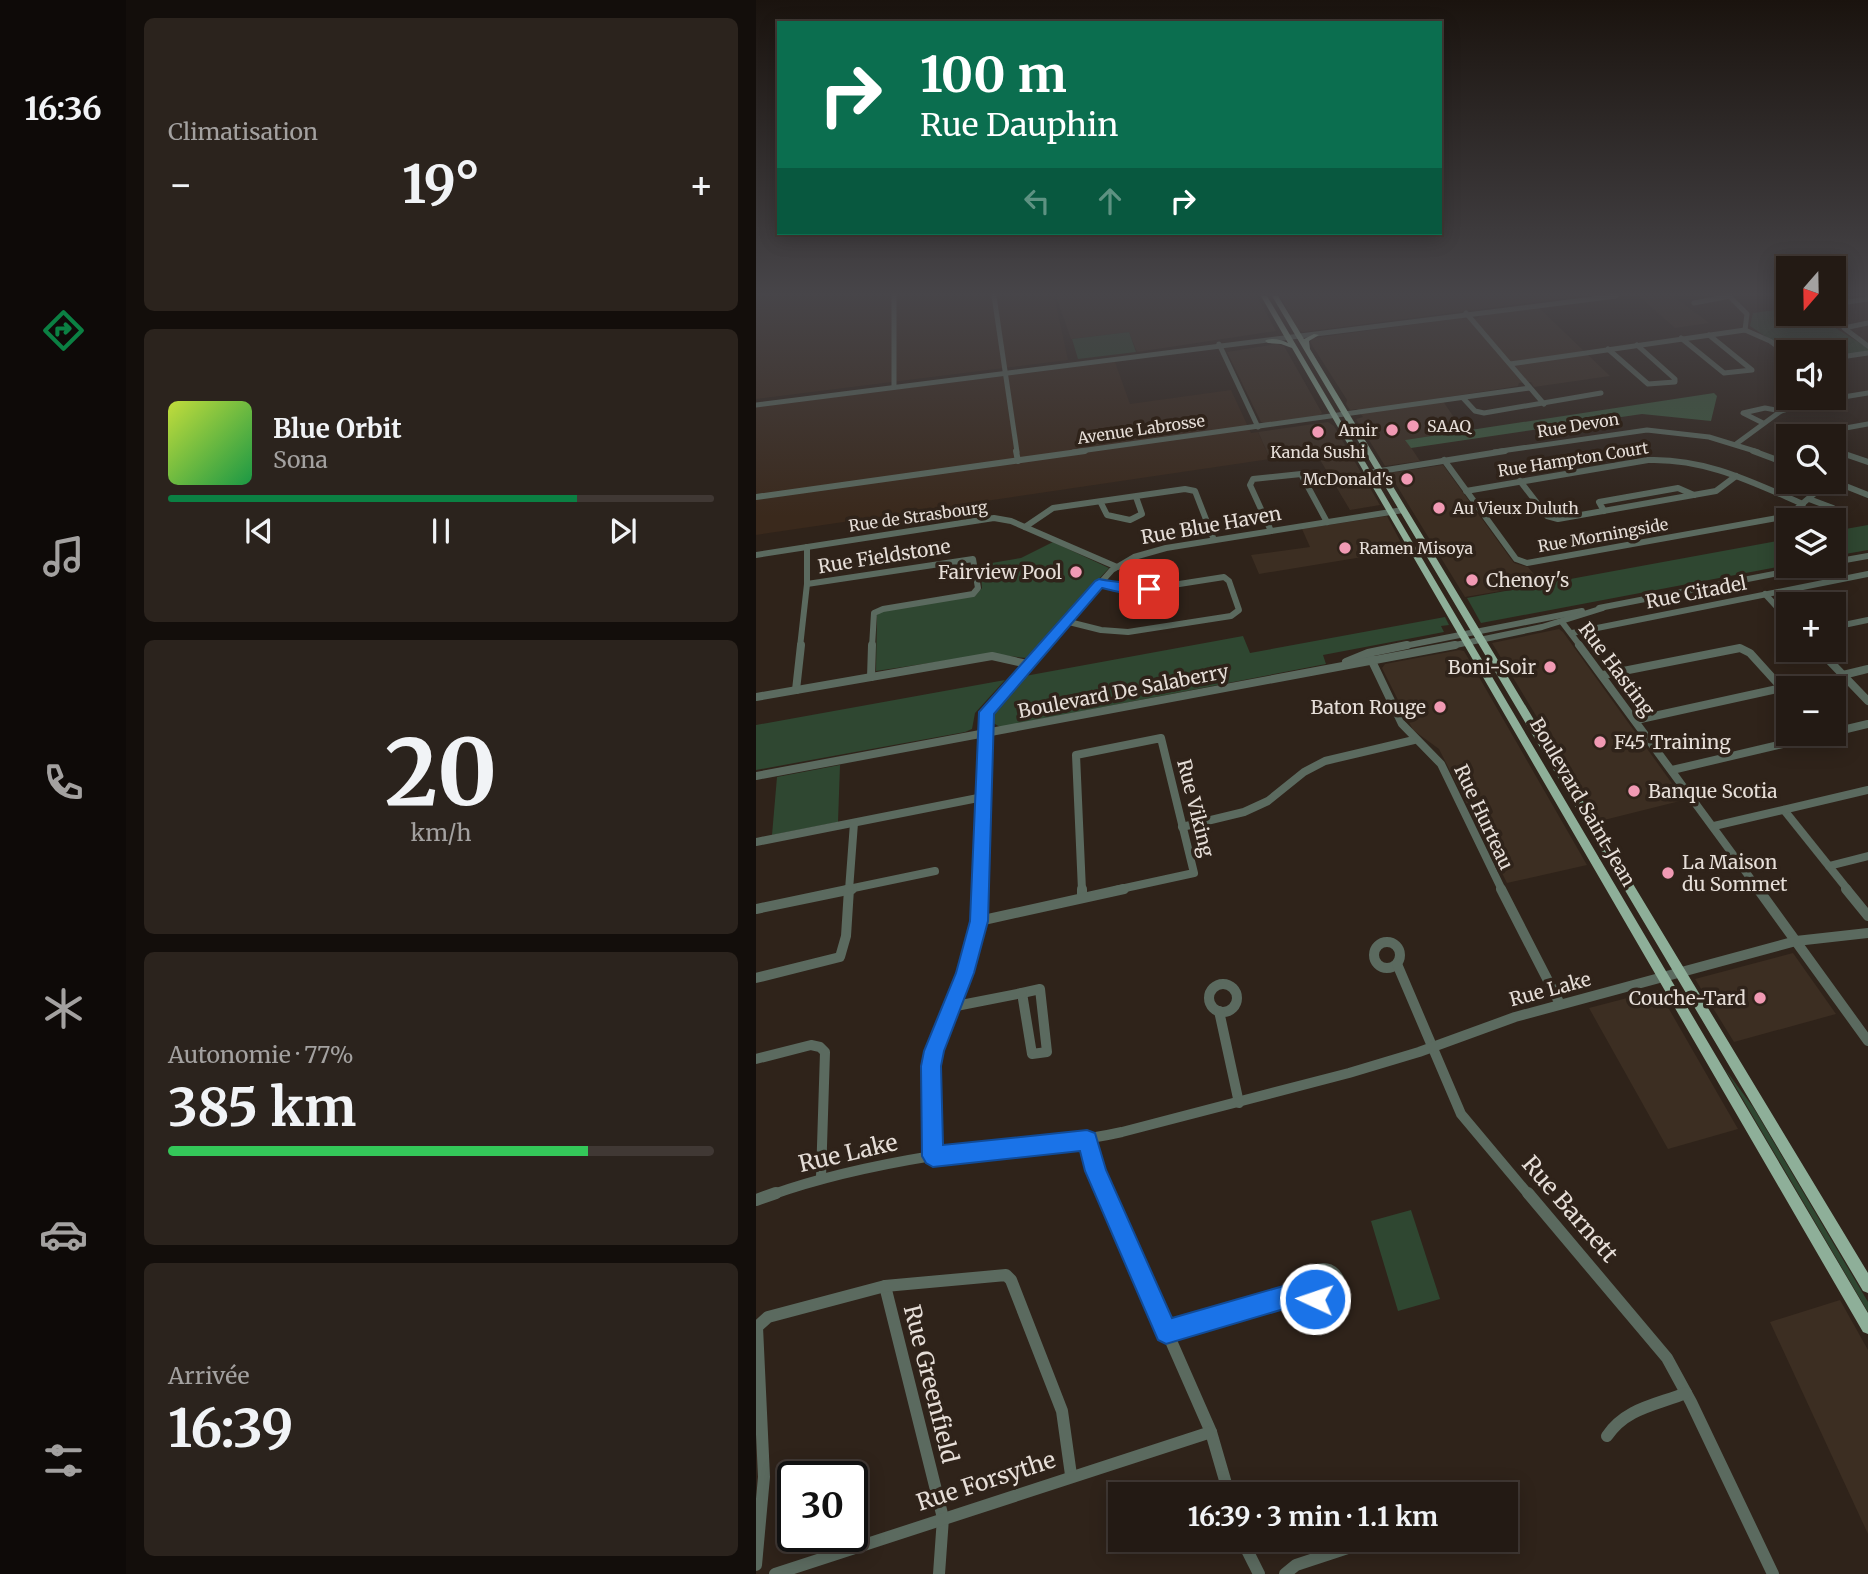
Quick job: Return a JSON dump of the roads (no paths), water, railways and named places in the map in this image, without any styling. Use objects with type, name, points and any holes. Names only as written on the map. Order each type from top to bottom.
[{"type":"main road","name":"Boulevard Saint-Jean","points":[[1306,369],[1868,1327]]},
{"type":"main road","points":[[1315,369],[1320,372]]},
{"type":"main road","name":"Boulevard Saint-Jean","points":[[1320,372],[1868,1286]]},
{"type":"main road","points":[[1557,796],[1576,813],[1586,815]]},
{"type":"street","points":[[894,369],[894,386]]},
{"type":"street","points":[[756,403],[1026,369]]},
{"type":"street","points":[[1231,369],[1258,427]]},
{"type":"street","points":[[1515,369],[1544,404]]},
{"type":"street","points":[[1631,369],[1648,384],[1675,383],[1675,379],[1664,369]]},
{"type":"street","points":[[1720,369],[1724,373],[1751,369]]},
{"type":"street","points":[[1003,372],[1017,461]]},
{"type":"street","name":"Avenue Labrosse","points":[[756,497],[1530,388]]},
{"type":"street","points":[[1463,398],[1474,410],[1482,413],[1601,393]]},
{"type":"street","points":[[1736,444],[1781,411],[1807,403],[1868,393]]},
{"type":"street","points":[[1763,423],[1743,413],[1765,408],[1781,411]]},
{"type":"street","points":[[1846,430],[1868,424]]},
{"type":"street","name":"Rue Devon","points":[[1368,472],[1637,430],[1686,432],[1736,444],[1776,459]]},
{"type":"street","points":[[1846,454],[1868,462]]},
{"type":"street","name":"Rue Hampton Court","points":[[1466,491],[1667,459],[1699,463],[1806,501]]},
{"type":"street","name":"Rue Morningside","points":[[1444,460],[1516,559],[1527,563],[1788,516],[1815,494]]},
{"type":"street","points":[[1271,531],[1250,485],[1252,479],[1293,472],[1302,474],[1330,522]]},
{"type":"street","points":[[1520,481],[1550,518],[1718,491],[1735,477]]},
{"type":"street","points":[[1846,487],[1868,495]]},
{"type":"street","points":[[1025,527],[1053,508],[1185,489],[1195,491],[1214,540]]},
{"type":"street","points":[[1101,503],[1107,515],[1125,521],[1136,520],[1142,514],[1136,497]]},
{"type":"street","points":[[1806,501],[1833,508]]},
{"type":"street","name":"Rue Blue Haven","points":[[933,1156],[931,1066],[965,973],[979,921],[984,733],[989,707],[1117,566],[1148,552],[1401,508]]},
{"type":"street","name":"Rue de Strasbourg","points":[[756,555],[994,518],[1025,527],[1117,566]]},
{"type":"street","points":[[796,690],[807,584],[807,547]]},
{"type":"street","points":[[1846,560],[1868,556]]},
{"type":"street","name":"Rue Fieldstone","points":[[807,584],[973,559],[978,589],[973,594],[883,609],[874,613],[871,677]]},
{"type":"street","name":"Boulevard De Salaberry","points":[[756,776],[1330,668],[1370,657],[1776,574]]},
{"type":"street","name":"Rue Citadel","points":[[1572,633],[1868,574]]},
{"type":"street","points":[[1065,621],[1105,631],[1133,632],[1233,615],[1239,610],[1229,581],[1222,577],[1141,590],[1099,583]]},
{"type":"street","points":[[1765,594],[1776,606]]},
{"type":"street","name":"Boulevard De Salaberry","points":[[1478,636],[1562,622],[1603,608]]},
{"type":"street","points":[[1846,625],[1868,620]]},
{"type":"street","name":"Rue Hasting","points":[[1562,622],[1714,826],[1868,1041]]},
{"type":"street","points":[[1603,675],[1737,648],[1750,653],[1776,681]]},
{"type":"street","points":[[756,697],[996,656],[1027,664]]},
{"type":"street","name":"Rue Hurteau","points":[[1370,657],[1400,722],[1414,740],[1429,748],[1441,764],[1489,866],[1560,1004]]},
{"type":"street","points":[[1830,662],[1868,701]]},
{"type":"street","points":[[1843,675],[1868,669]]},
{"type":"street","points":[[1636,720],[1776,689]]},
{"type":"street","points":[[1846,729],[1868,724]]},
{"type":"street","name":"Rue Viking","points":[[979,921],[1194,873],[1161,738],[1076,755],[1082,897]]},
{"type":"street","points":[[1182,827],[1244,812],[1268,801],[1304,772],[1325,761],[1414,740]]},
{"type":"street","points":[[1672,769],[1776,745]]},
{"type":"street","points":[[1714,826],[1868,790]]},
{"type":"street","points":[[756,842],[983,797]]},
{"type":"street","points":[[1784,810],[1868,916]]},
{"type":"street","points":[[756,978],[841,957],[846,946],[854,822]]},
{"type":"street","points":[[1829,866],[1868,856]]},
{"type":"street","points":[[756,909],[935,871]]},
{"type":"street","name":"Rue Lake","points":[[756,1200],[821,1178],[933,1156],[1087,1140],[1373,1067],[1486,1026],[1679,972],[1796,941],[1868,933]]},
{"type":"street","points":[[1397,964],[1433,1046]]},
{"type":"street","points":[[951,1007],[1022,992],[1040,989],[1046,1052],[1032,1054],[1022,992]]},
{"type":"street","points":[[1219,1011],[1239,1103]]},
{"type":"street","points":[[756,1059],[811,1045],[820,1047],[825,1052],[821,1178]]},
{"type":"street","name":"Rue Barnett","points":[[1433,1046],[1461,1114],[1667,1358],[1773,1574]]},
{"type":"street","points":[[1087,1140],[1096,1171],[1211,1432],[1226,1482]]},
{"type":"street","points":[[756,1565],[760,1545],[765,1460],[757,1327],[768,1317],[885,1286],[1006,1275],[1011,1280],[1062,1411],[1070,1475]]},
{"type":"street","name":"Rue Greenfield","points":[[885,1286],[943,1518],[939,1574]]},
{"type":"street","points":[[1166,1332],[1308,1290]]},
{"type":"street","points":[[1607,1436],[1613,1424],[1623,1415],[1686,1393]]},
{"type":"street","name":"Rue Forsythe","points":[[775,1574],[1070,1475],[1211,1432]]},
{"type":"street","points":[[1248,1552],[1259,1574]]},
{"type":"street","points":[[1285,1574],[1296,1565],[1336,1552]]},
{"type":"place","name":"SAAQ","points":[[1413,426]]},
{"type":"place","name":"Amir","points":[[1392,430]]},
{"type":"place","name":"Kanda Sushi","points":[[1318,432]]},
{"type":"place","name":"McDonald's","points":[[1407,479]]},
{"type":"place","name":"Au Vieux Duluth","points":[[1439,508]]},
{"type":"place","name":"Ramen Misoya","points":[[1345,548]]},
{"type":"place","name":"Fairview Pool","points":[[1076,572]]},
{"type":"place","name":"Chenoy's","points":[[1472,580]]},
{"type":"place","name":"Boni-Soir","points":[[1550,667]]},
{"type":"place","name":"Baton Rouge","points":[[1440,707]]},
{"type":"place","name":"F45 Training","points":[[1600,742]]},
{"type":"place","name":"Banque Scotia","points":[[1634,791]]},
{"type":"place","name":"La Maison du Sommet","points":[[1668,873]]},
{"type":"place","name":"Couche-Tard","points":[[1760,998]]}]
